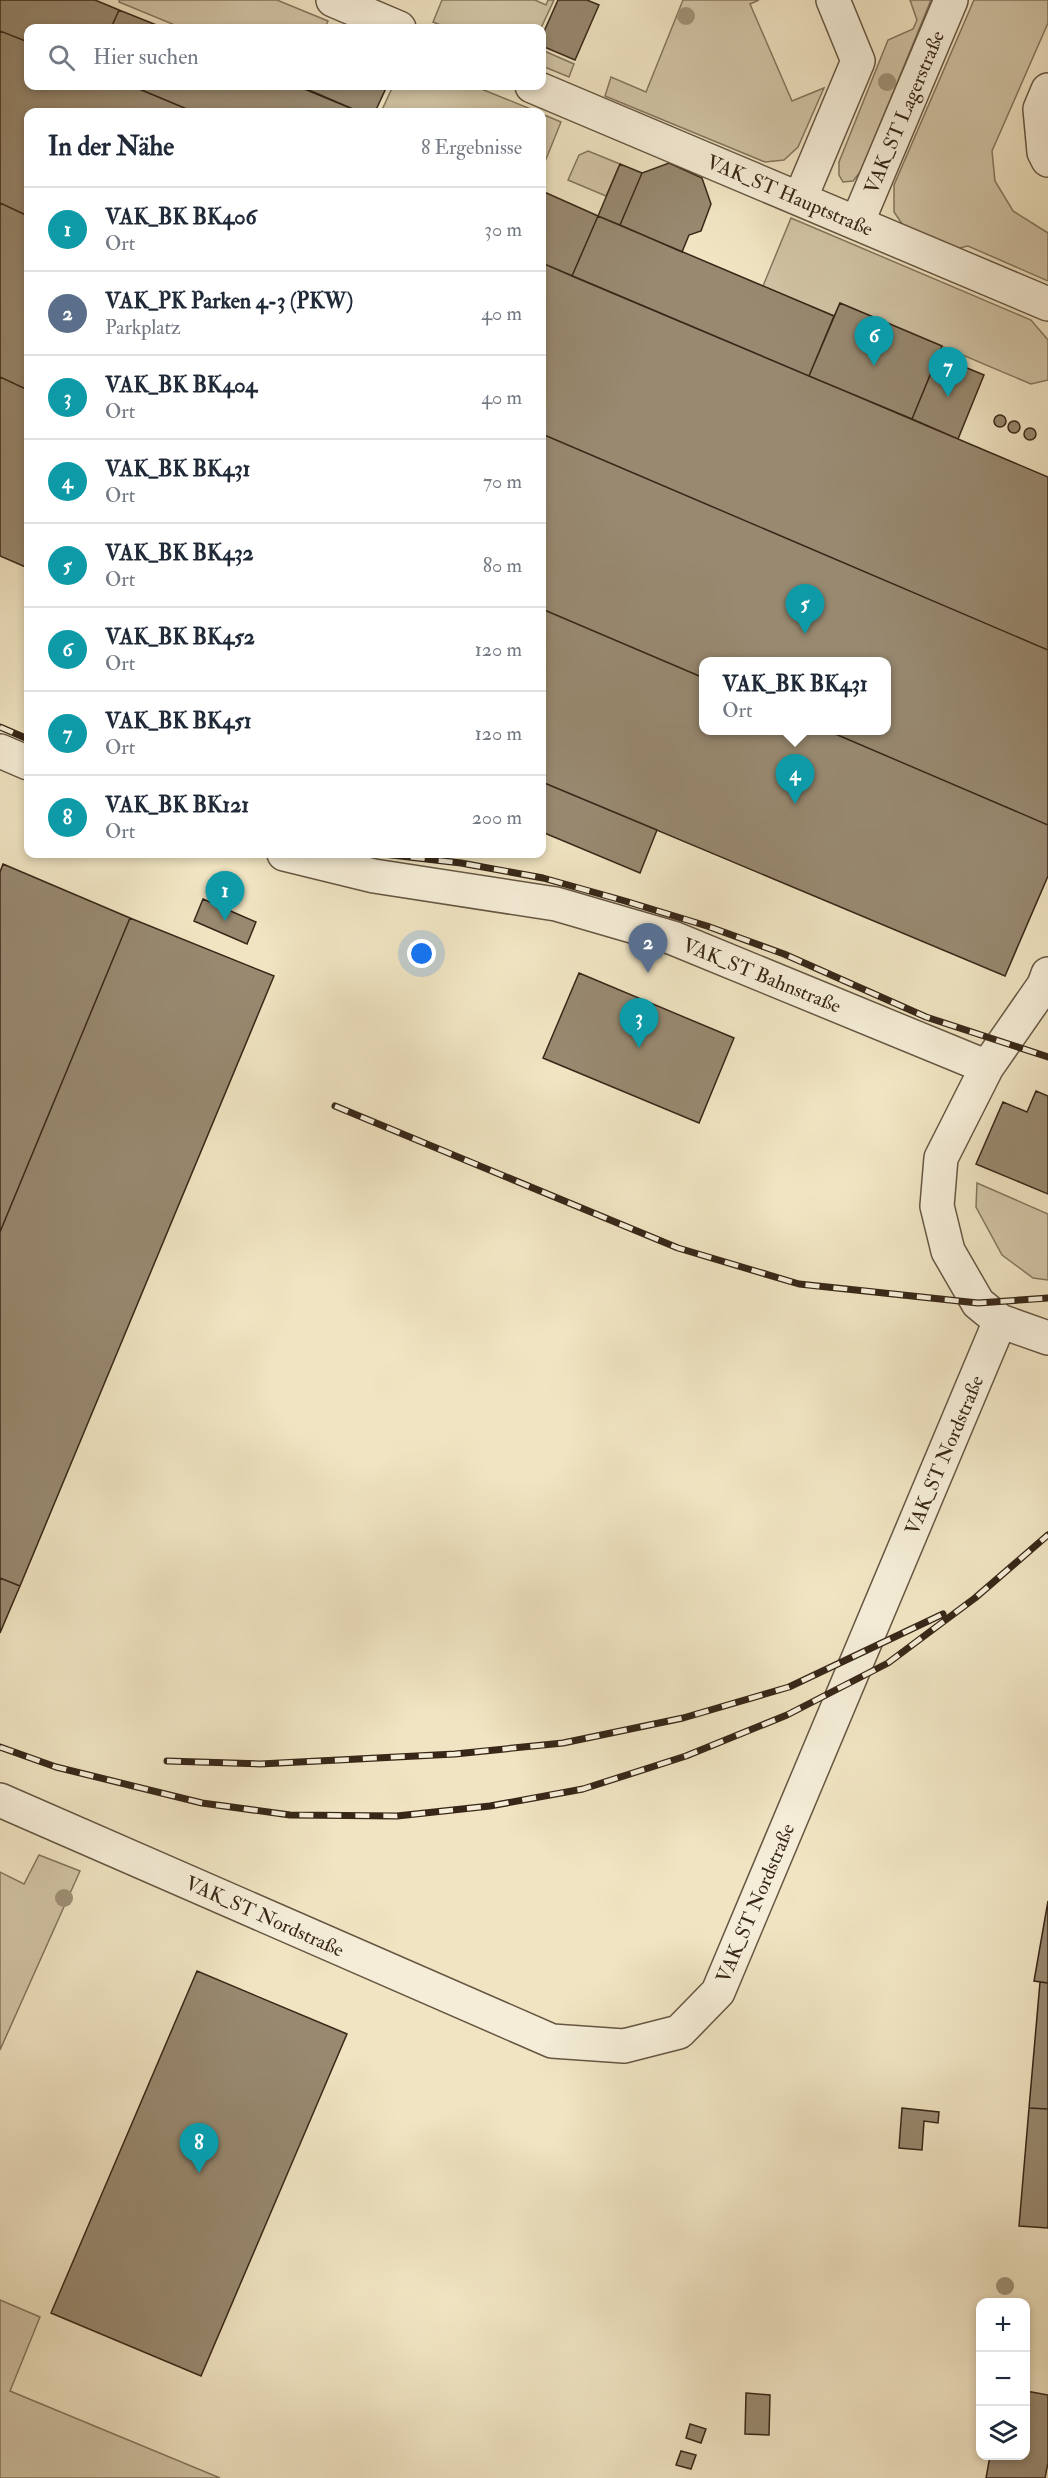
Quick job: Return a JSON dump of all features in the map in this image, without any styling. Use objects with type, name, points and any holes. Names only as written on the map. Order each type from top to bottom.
[{"type":"lane","points":[[333,0],[390,24]]},
{"type":"lane","points":[[800,199],[858,61],[833,0]]},
{"type":"lane","name":"VAK_ST Lagerstraße","points":[[857,223],[951,0]]},
{"type":"lane","name":"VAK_ST Hauptstraße","points":[[541,90],[1048,304]]},
{"type":"lane","points":[[1048,90],[1040,109],[1044,152],[1048,160]]},
{"type":"lane","points":[[0,751],[24,761]]},
{"type":"lane","name":"VAK_ST Bahnstraße","points":[[300,858],[374,876],[556,904],[674,938],[987,1067]]},
{"type":"lane","points":[[1048,974],[1044,985],[987,1067],[941,1158],[937,1206],[948,1251],[978,1302],[1000,1321],[1048,1338]]},
{"type":"lane","name":"VAK_ST Nordstraße","points":[[0,1800],[552,2041],[624,2046],[679,2032],[718,1992],[1000,1321]]},
{"type":"shaded area","points":[[119,0],[277,0],[328,21],[327,24],[172,24],[119,2]]},
{"type":"shaded area","points":[[442,0],[535,0],[546,5],[548,0],[554,0],[543,24],[438,24],[433,22]]},
{"type":"shaded area","points":[[683,0],[759,0],[750,4],[792,101],[824,88],[798,147],[784,160],[765,162],[605,96],[611,77],[646,92]]},
{"type":"shaded area","points":[[910,0],[931,0],[861,171],[853,181],[843,182],[839,175],[839,162],[888,40],[913,29],[917,20]]},
{"type":"shaded area","points":[[974,0],[1048,0],[1048,23],[992,151],[995,181],[1013,211],[1048,233],[1048,281],[968,246],[946,251],[909,234],[894,212],[894,185]]},
{"type":"shaded area","points":[[546,52],[574,64],[569,77],[546,68]]},
{"type":"shaded area","points":[[391,90],[484,90],[528,108],[383,108]]},
{"type":"shaded area","points":[[546,116],[561,122],[546,159]]},
{"type":"shaded area","points":[[588,151],[620,164],[606,196],[568,180],[579,155]]},
{"type":"shaded area","points":[[791,218],[1031,320],[1048,340],[1048,380],[1031,384],[840,303],[834,316],[763,286]]},
{"type":"shaded area","points":[[977,1183],[1048,1214],[1048,1280],[1033,1278],[1002,1255],[976,1207]]},
{"type":"shaded area","points":[[39,1855],[80,1871],[0,2050],[0,1872],[24,1884]]},
{"type":"shaded area","points":[[0,2300],[40,2317],[10,2391],[220,2478],[0,2478]]},
{"type":"building","points":[[0,0],[95,0],[119,10],[113,24],[24,24],[24,40],[0,31]]},
{"type":"building","points":[[558,0],[587,0],[599,5],[575,60],[546,48],[546,27]]},
{"type":"building","points":[[119,10],[154,24],[113,24]]},
{"type":"building","points":[[0,31],[24,40],[24,90],[142,90],[184,108],[24,108],[24,214],[0,203]]},
{"type":"building","points":[[142,90],[307,90],[350,108],[184,108]]},
{"type":"building","points":[[309,90],[385,90],[377,108],[351,108]]},
{"type":"building","points":[[669,163],[702,178],[711,204],[701,231],[689,235],[682,252],[620,225],[642,173]]},
{"type":"building","points":[[620,164],[642,173],[620,225],[598,216]]},
{"type":"building","points":[[546,193],[598,216],[572,276],[546,265]]},
{"type":"building","points":[[0,203],[24,214],[24,388],[0,377]]},
{"type":"building","points":[[598,216],[834,316],[809,376],[572,276]]},
{"type":"building","points":[[546,265],[1048,477],[1048,650],[546,436]]},
{"type":"building","points":[[840,303],[942,346],[912,419],[809,376]]},
{"type":"building","points":[[938,356],[984,375],[958,439],[912,419]]},
{"type":"building","points":[[0,377],[24,388],[24,566],[0,556]]},
{"type":"building","points":[[1000,415],[1006,421],[1000,427],[994,421]]},
{"type":"building","points":[[1014,421],[1020,427],[1014,433],[1008,427]]},
{"type":"building","points":[[1032,428],[1036,434],[1032,440],[1028,440],[1024,432]]},
{"type":"building","points":[[546,436],[1048,650],[1048,825],[838,735],[891,735],[891,657],[699,657],[699,676],[546,611]]},
{"type":"building","points":[[546,611],[699,676],[699,735],[838,735],[1048,825],[1048,876],[1005,976],[546,784]]},
{"type":"building","points":[[546,784],[657,830],[640,873],[546,834]]},
{"type":"building","points":[[3,864],[130,918],[0,1232],[0,872]]},
{"type":"building","points":[[203,899],[256,922],[247,944],[194,921]]},
{"type":"building","points":[[130,918],[274,976],[20,1586],[0,1578],[0,1232]]},
{"type":"building","points":[[579,973],[734,1038],[699,1123],[543,1058]]},
{"type":"building","points":[[1036,1091],[1048,1096],[1048,1194],[976,1164],[1003,1102],[1027,1112]]},
{"type":"building","points":[[0,1578],[20,1586],[0,1633]]},
{"type":"building","points":[[1048,1901],[1048,1983],[1034,1981]]},
{"type":"building","points":[[197,1971],[347,2034],[201,2376],[51,2313]]},
{"type":"building","points":[[1040,1982],[1048,1983],[1048,2109],[1029,2108]]},
{"type":"building","points":[[902,2108],[939,2112],[938,2123],[924,2121],[922,2150],[899,2148]]},
{"type":"building","points":[[1029,2108],[1048,2109],[1048,2228],[1019,2226]]},
{"type":"building","points":[[1030,2392],[1048,2395],[1048,2463],[1045,2478],[986,2478],[989,2460],[1030,2460]]},
{"type":"building","points":[[746,2393],[770,2395],[769,2435],[745,2434]]},
{"type":"building","points":[[690,2424],[706,2429],[701,2443],[686,2438]]},
{"type":"building","points":[[681,2451],[696,2455],[691,2469],[676,2465]]},
{"type":"railway","points":[[0,727],[24,737]]},
{"type":"railway","points":[[418,858],[461,863],[543,878],[707,926],[784,954],[926,1017],[1048,1057]]},
{"type":"railway","points":[[335,1106],[678,1248],[799,1284],[978,1303],[1048,1298]]},
{"type":"railway","points":[[0,1747],[56,1767],[202,1803],[290,1815],[397,1816],[490,1806],[583,1789],[686,1756],[787,1715],[888,1663],[975,1598],[1048,1535]]},
{"type":"railway","points":[[167,1761],[260,1764],[455,1754],[563,1743],[683,1718],[789,1687],[943,1614]]},
{"type":"place","name":"VAK_BK BK452","points":[[874,366]]},
{"type":"place","name":"VAK_BK BK451","points":[[948,397]]},
{"type":"place","name":"VAK_BK BK432","points":[[805,634]]},
{"type":"place","name":"VAK_BK BK431","points":[[795,804]]},
{"type":"place","name":"VAK_BK BK406","points":[[225,921]]},
{"type":"place","name":"VAK_PK Parken 4-3 (PKW)","points":[[648,973]]},
{"type":"place","name":"VAK_BK BK404","points":[[639,1048]]},
{"type":"place","name":"VAK_BK BK121","points":[[199,2173]]}]
